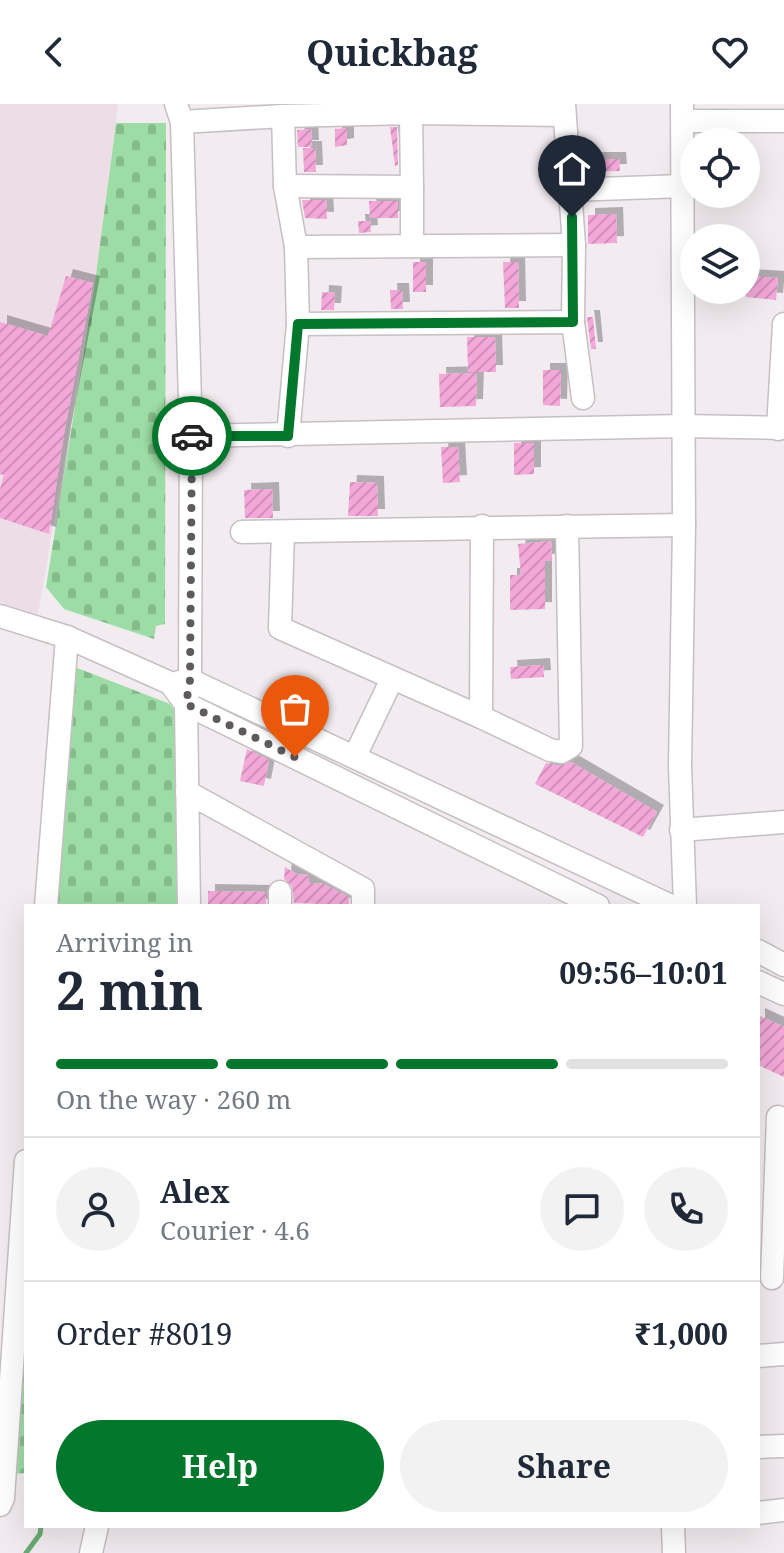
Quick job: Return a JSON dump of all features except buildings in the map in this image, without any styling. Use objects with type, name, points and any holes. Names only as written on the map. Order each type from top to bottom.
[{"type":"street","points":[[189,904],[186,704],[180,682],[191,436],[178,109],[283,116],[335,109],[411,113],[564,110],[574,245],[573,322],[583,398]]},
{"type":"street","points":[[411,113],[412,246]]},
{"type":"street","points":[[682,113],[784,121]]},
{"type":"street","points":[[283,116],[285,186],[296,247],[298,324],[288,436]]},
{"type":"street","points":[[285,186],[412,187]]},
{"type":"street","points":[[570,190],[680,186]]},
{"type":"street","points":[[684,208],[681,830],[685,904]]},
{"type":"street","points":[[296,247],[574,245]]},
{"type":"street","points":[[298,324],[573,322]]},
{"type":"street","points":[[191,436],[683,426],[781,428],[784,326]]},
{"type":"street","points":[[242,532],[684,525]]},
{"type":"street","points":[[481,717],[482,526]]},
{"type":"street","points":[[283,532],[280,628],[550,750],[561,752],[571,746],[567,526]]},
{"type":"street","points":[[0,616],[67,637],[355,756],[667,904]]},
{"type":"street","points":[[46,904],[67,637]]},
{"type":"street","points":[[355,756],[392,679]]},
{"type":"street","points":[[186,704],[594,904]]},
{"type":"street","points":[[187,792],[363,889],[363,904]]},
{"type":"street","points":[[681,830],[784,822]]},
{"type":"street","points":[[760,952],[784,965]]},
{"type":"street","points":[[760,983],[784,994]]},
{"type":"street","points":[[771,1282],[773,1115]]},
{"type":"street","points":[[12,1498],[7,1361],[10,1238],[24,1171]]},
{"type":"street","points":[[760,1356],[784,1354]]},
{"type":"street","points":[[760,1447],[784,1446]]},
{"type":"street","points":[[760,1513],[784,1510]]},
{"type":"street","points":[[91,1553],[97,1528]]},
{"type":"street","points":[[673,1528],[674,1553]]},
{"type":"shaded area","points":[[0,104],[118,104],[95,282],[38,614],[0,602]]},
{"type":"green space","points":[[116,123],[166,123],[165,624],[156,626],[154,639],[64,609],[46,587],[95,282]]},
{"type":"green space","points":[[72,666],[170,704],[175,711],[177,904],[56,904]]},
{"type":"green space","points":[[24,1328],[24,1473],[13,1474]]},
{"type":"waterway","points":[[26,1553],[40,1534],[41,1528]]},
{"type":"way so far","points":[[192,436],[190,680],[186,704],[295,757]]},
{"type":"route","points":[[192,436],[288,436],[298,324],[573,322],[572,217]]}]
